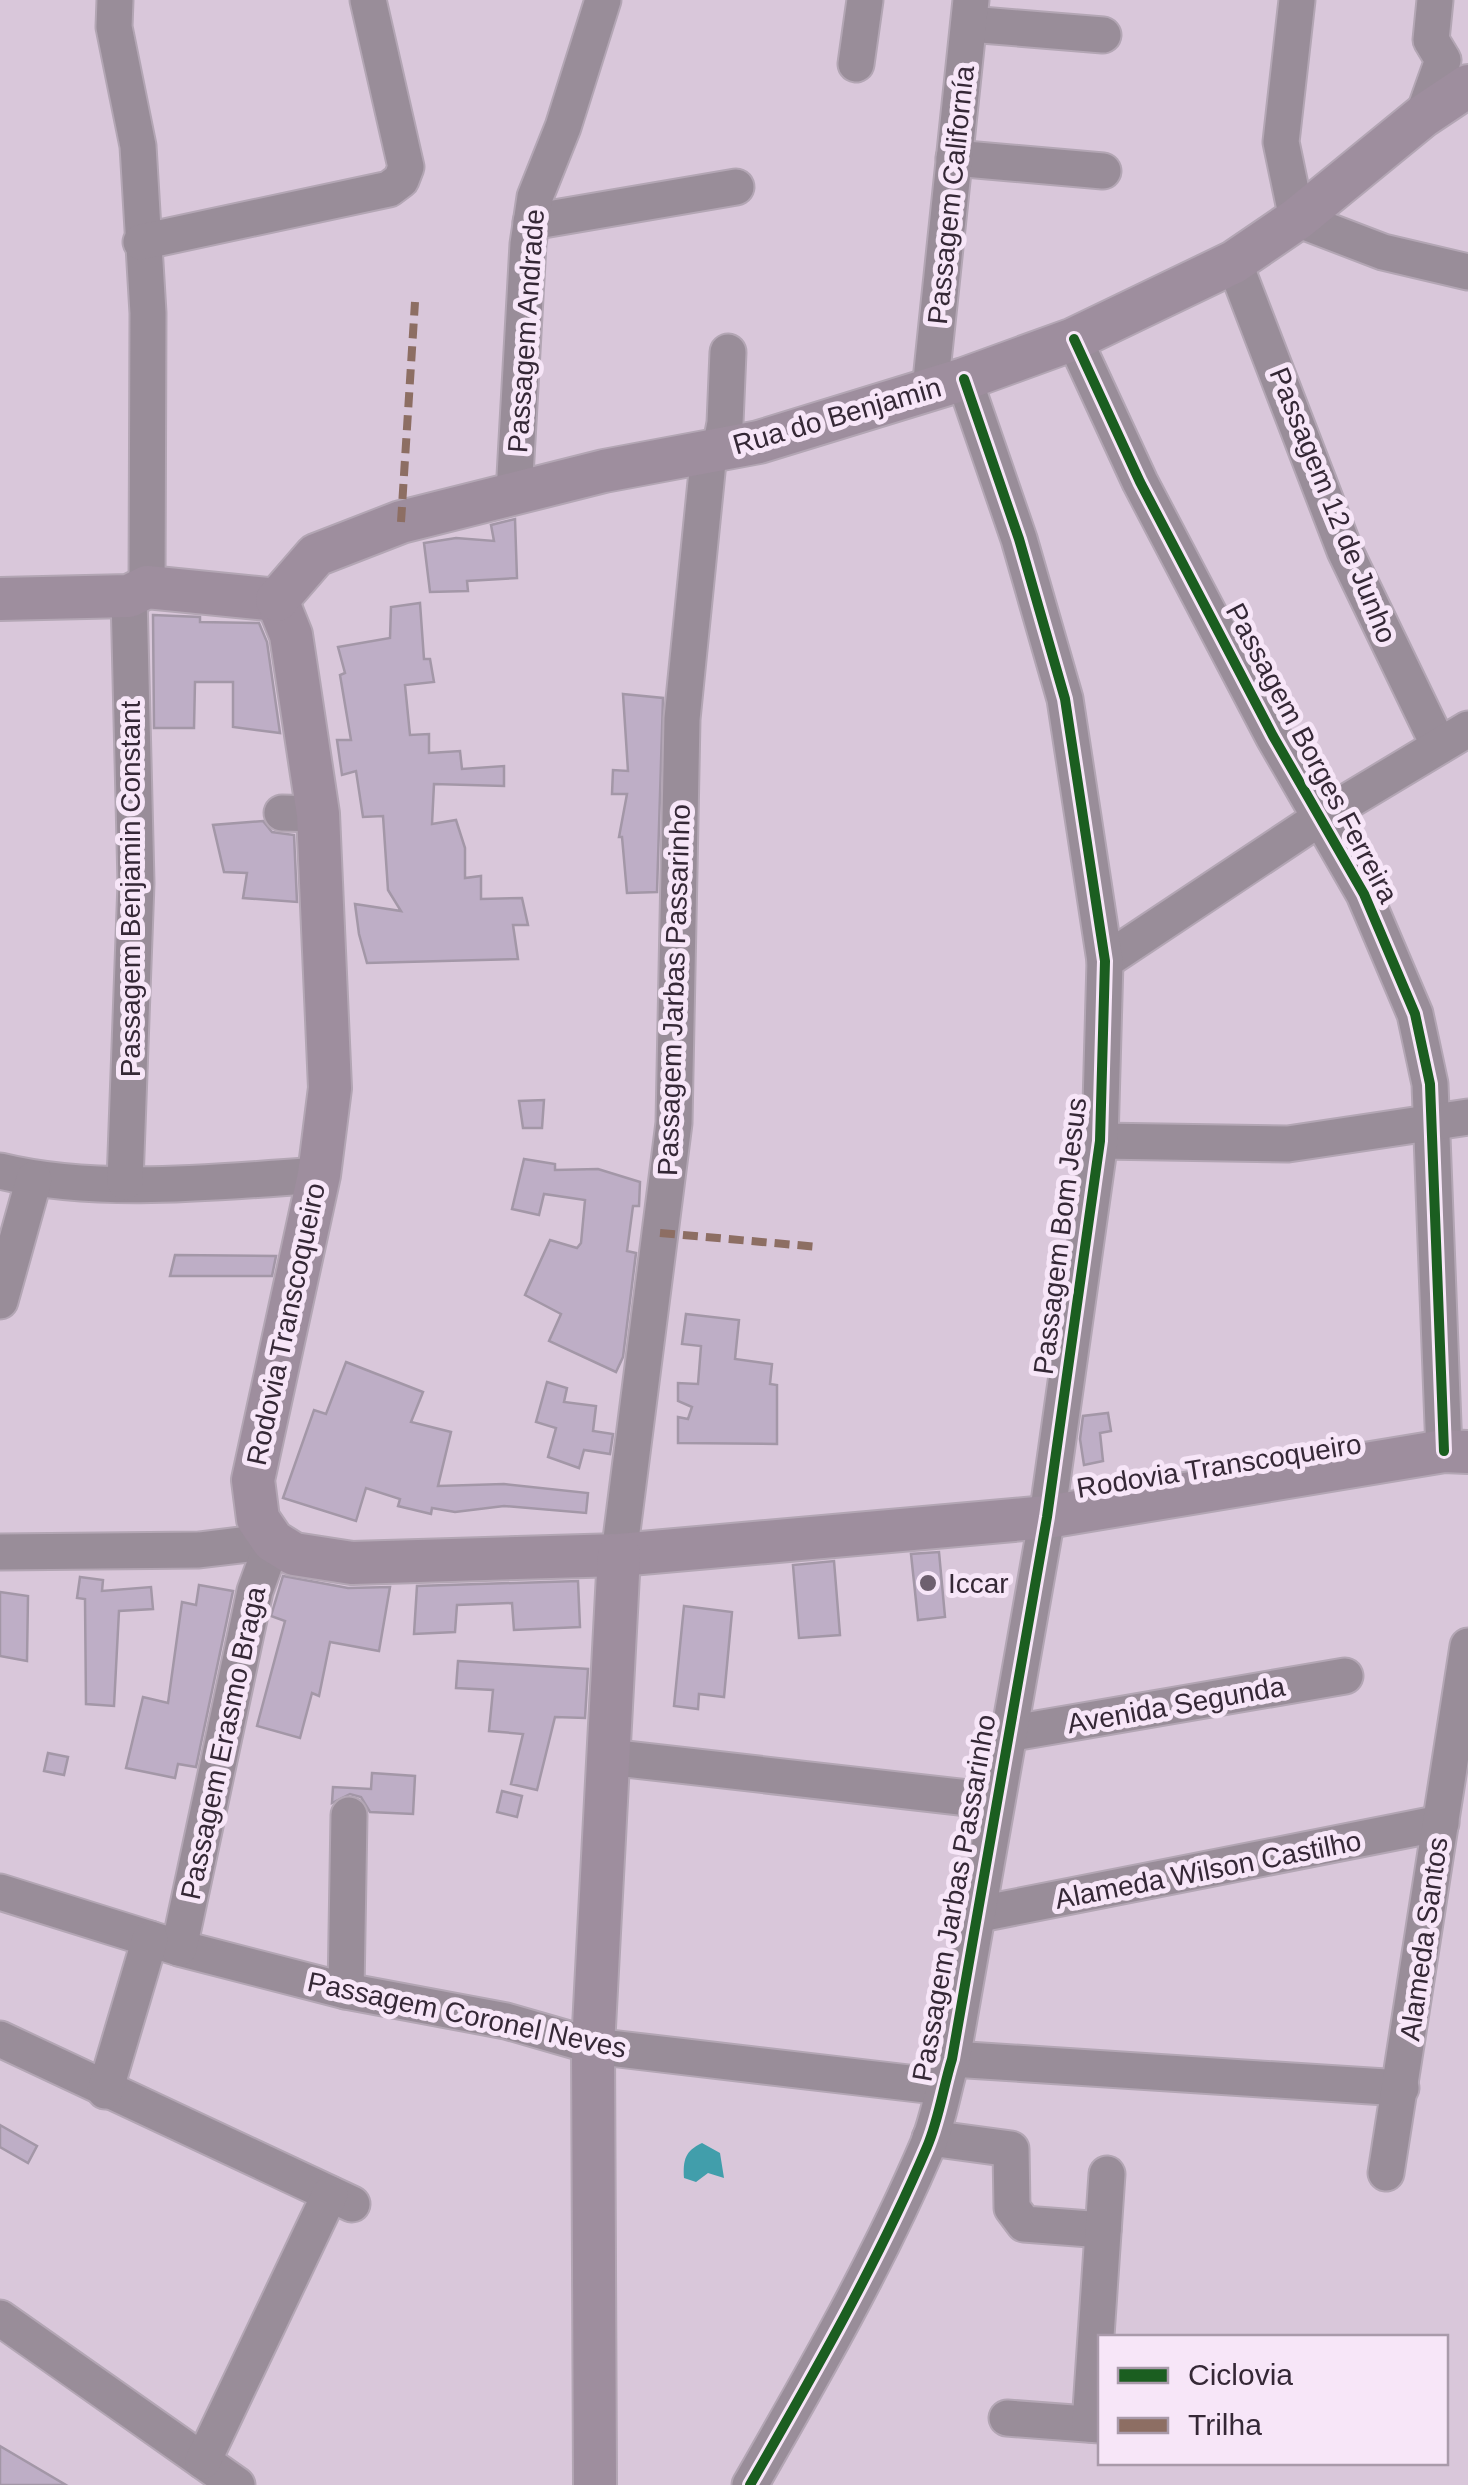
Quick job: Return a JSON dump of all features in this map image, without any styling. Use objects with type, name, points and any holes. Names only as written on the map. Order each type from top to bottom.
[{"type":"main road","name":"Rua do Benjamin","points":[[277,600],[316,555],[402,522],[758,442],[1074,340],[1234,262],[1296,219],[1423,116],[1460,67]]},
{"type":"main road","points":[[0,599],[138,592],[277,600]]},
{"type":"main road","name":"Rodovia Transcoqueiro","points":[[277,600],[291,634],[300,813],[330,1038],[330,1088],[318,1174],[253,1480],[258,1520],[273,1540],[294,1554],[352,1563],[619,1554],[1047,1517],[1456,1451]]},
{"type":"main road","name":"Passagem Jarbas Passarinho","points":[[596,2485],[593,2046],[619,1554]]},
{"type":"street","name":"Passagem Benjamin Constant","points":[[115,0],[114,27],[138,146],[140,242],[148,314],[138,592],[136,883],[125,1182]]},
{"type":"street","points":[[140,242],[340,202],[389,189],[401,180],[406,167],[368,0]]},
{"type":"street","name":"Passagem Andrade","points":[[514,494],[535,197],[563,127],[603,0]]},
{"type":"street","points":[[856,64],[864,0]]},
{"type":"street","points":[[1297,0],[1281,142],[1296,219],[1382,252],[1468,272]]},
{"type":"street","points":[[1435,0],[1432,40],[1460,67]]},
{"type":"street","points":[[970,12],[1103,36]]},
{"type":"street","name":"Passagem Californía","points":[[947,384],[954,158],[970,12]]},
{"type":"street","points":[[954,158],[1103,171]]},
{"type":"street","points":[[531,222],[736,187]]},
{"type":"street","name":"Passagem 12 de Junho","points":[[1234,262],[1345,552],[1454,737]]},
{"type":"street","name":"Passagem Borges Ferreira","points":[[1074,340],[1140,482],[1388,942],[1415,1014],[1430,1084],[1456,1451]]},
{"type":"street","name":"Passagem Jarbas Passarinho","points":[[619,1554],[674,1123],[682,719],[714,450],[726,423],[728,352]]},
{"type":"street","name":"Passagem Bom Jesus","points":[[947,384],[1019,539],[1065,699],[1105,961],[1100,1140],[1047,1517]]},
{"type":"street","points":[[1105,961],[1320,818],[1454,737]]},
{"type":"street","points":[[1100,1140],[1288,1144],[1468,1117]]},
{"type":"street","points":[[0,1170],[34,1180],[125,1182],[216,1182],[318,1174]]},
{"type":"street","points":[[0,1301],[34,1180]]},
{"type":"street","name":"Passagem Jarbas Passarinho","points":[[750,2485],[835,2337],[930,2138],[948,2073],[1047,1517]]},
{"type":"street","points":[[0,1552],[200,1550],[273,1540]]},
{"type":"street","name":"Passagem Erasmo Braga","points":[[105,2091],[164,1944],[255,1591],[273,1540]]},
{"type":"street","name":"Alameda Santos","points":[[1386,2173],[1468,1646]]},
{"type":"street","name":"Avenida Segunda","points":[[1008,1734],[1345,1676]]},
{"type":"street","points":[[608,1758],[996,1801]]},
{"type":"street","points":[[346,1991],[349,1815]]},
{"type":"street","name":"Alameda Wilson Castilho","points":[[975,1916],[1441,1823]]},
{"type":"street","name":"Passagem Coronel Neves","points":[[0,1892],[164,1944],[346,1991],[506,2020],[593,2046],[948,2073],[1402,2088]]},
{"type":"street","points":[[0,2039],[341,2199],[203,2461]]},
{"type":"street","points":[[930,2138],[1011,2149],[1012,2208],[1024,2224],[1103,2230]]},
{"type":"street","points":[[1099,2335],[1107,2174]]},
{"type":"street","points":[[0,2318],[236,2485]]},
{"type":"street","points":[[1007,2418],[1096,2425],[1098,2369]]},
{"type":"water","points":[[702,2143],[720,2153],[724,2178],[708,2173],[696,2182],[684,2178],[686,2157]]},
{"type":"building","points":[[515,519],[517,578],[467,581],[468,591],[430,592],[424,543],[456,538],[494,541],[491,525]]},
{"type":"building","points":[[420,603],[424,659],[430,659],[434,682],[405,685],[410,735],[429,734],[429,753],[460,751],[462,769],[504,766],[504,786],[434,784],[432,824],[456,820],[465,848],[465,878],[481,876],[481,899],[522,898],[528,925],[513,925],[518,959],[367,963],[359,934],[355,904],[401,911],[388,890],[383,816],[363,817],[356,771],[342,775],[337,740],[351,740],[340,675],[345,673],[338,647],[390,638],[391,607]]},
{"type":"building","points":[[153,615],[200,617],[200,622],[259,623],[267,642],[280,733],[233,727],[233,682],[195,682],[194,728],[154,728]]},
{"type":"building","points":[[623,694],[663,698],[657,892],[627,893],[619,837],[627,794],[612,794],[613,770],[628,771]]},
{"type":"building","points":[[263,821],[272,832],[294,835],[297,902],[243,898],[247,873],[224,872],[213,825]]},
{"type":"building","points":[[544,1100],[542,1128],[523,1128],[519,1101]]},
{"type":"building","points":[[524,1159],[555,1164],[555,1170],[598,1169],[640,1182],[639,1206],[633,1206],[627,1251],[636,1253],[623,1357],[616,1372],[549,1341],[561,1314],[525,1295],[550,1240],[577,1248],[581,1243],[585,1200],[544,1194],[539,1215],[512,1209]]},
{"type":"building","points":[[175,1255],[276,1256],[272,1276],[170,1276]]},
{"type":"building","points":[[686,1314],[739,1320],[735,1359],[772,1364],[770,1384],[777,1385],[777,1444],[678,1443],[678,1417],[688,1419],[692,1407],[678,1401],[678,1383],[698,1384],[701,1346],[682,1344]]},
{"type":"building","points":[[346,1362],[423,1392],[411,1422],[451,1432],[438,1486],[504,1484],[588,1493],[586,1513],[504,1506],[455,1512],[432,1508],[431,1514],[398,1506],[400,1499],[366,1488],[356,1521],[283,1498],[314,1410],[326,1414]]},
{"type":"building","points":[[547,1382],[567,1388],[564,1402],[596,1406],[593,1431],[613,1434],[610,1454],[584,1450],[579,1468],[548,1457],[556,1428],[536,1422]]},
{"type":"building","points":[[1108,1413],[1111,1431],[1100,1433],[1103,1461],[1084,1465],[1080,1439],[1083,1416]]},
{"type":"building","name":"Iccar","points":[[939,1552],[945,1617],[918,1620],[911,1554]]},
{"type":"building","points":[[834,1561],[840,1635],[799,1638],[793,1565]]},
{"type":"building","points":[[283,1576],[348,1588],[390,1587],[379,1651],[330,1642],[319,1696],[312,1693],[300,1738],[257,1726],[285,1621],[271,1616]]},
{"type":"building","points":[[80,1577],[103,1580],[102,1591],[151,1587],[153,1609],[119,1611],[114,1706],[86,1704],[85,1599],[77,1598]]},
{"type":"building","points":[[578,1581],[580,1627],[514,1630],[512,1603],[457,1605],[455,1632],[414,1634],[417,1586]]},
{"type":"building","points":[[199,1585],[233,1591],[196,1767],[178,1764],[175,1778],[126,1768],[143,1697],[168,1703],[182,1602],[196,1605]]},
{"type":"building","points":[[0,1592],[28,1596],[27,1661],[0,1656]]},
{"type":"building","points":[[684,1606],[732,1612],[724,1697],[699,1694],[698,1709],[674,1706]]},
{"type":"building","points":[[458,1661],[588,1669],[585,1718],[555,1717],[537,1790],[511,1784],[523,1734],[489,1731],[493,1690],[456,1688]]},
{"type":"building","points":[[48,1753],[68,1757],[64,1775],[44,1771]]},
{"type":"building","points":[[372,1773],[415,1776],[413,1814],[370,1812],[361,1797],[350,1794],[332,1803],[333,1787],[371,1789]]},
{"type":"building","points":[[502,1791],[522,1796],[517,1817],[497,1812]]},
{"type":"building","points":[[0,2125],[37,2146],[28,2163],[0,2147]]},
{"type":"building","points":[[0,2446],[66,2485],[0,2485]]},
{"type":"marked path","points":[[401,522],[415,302]]},
{"type":"marked path","points":[[660,1233],[819,1247]]},
{"type":"cycle path","points":[[1074,339],[1140,482],[1273,736],[1364,894],[1415,1014],[1430,1084],[1444,1451]]},
{"type":"cycle path","points":[[750,2485],[866,2276],[908,2191],[938,2114],[952,2059],[1047,1517],[1100,1141],[1105,961],[1065,699],[1019,539],[964,379]]},
{"type":"place","name":"Iccar","points":[[928,1583]]}]
